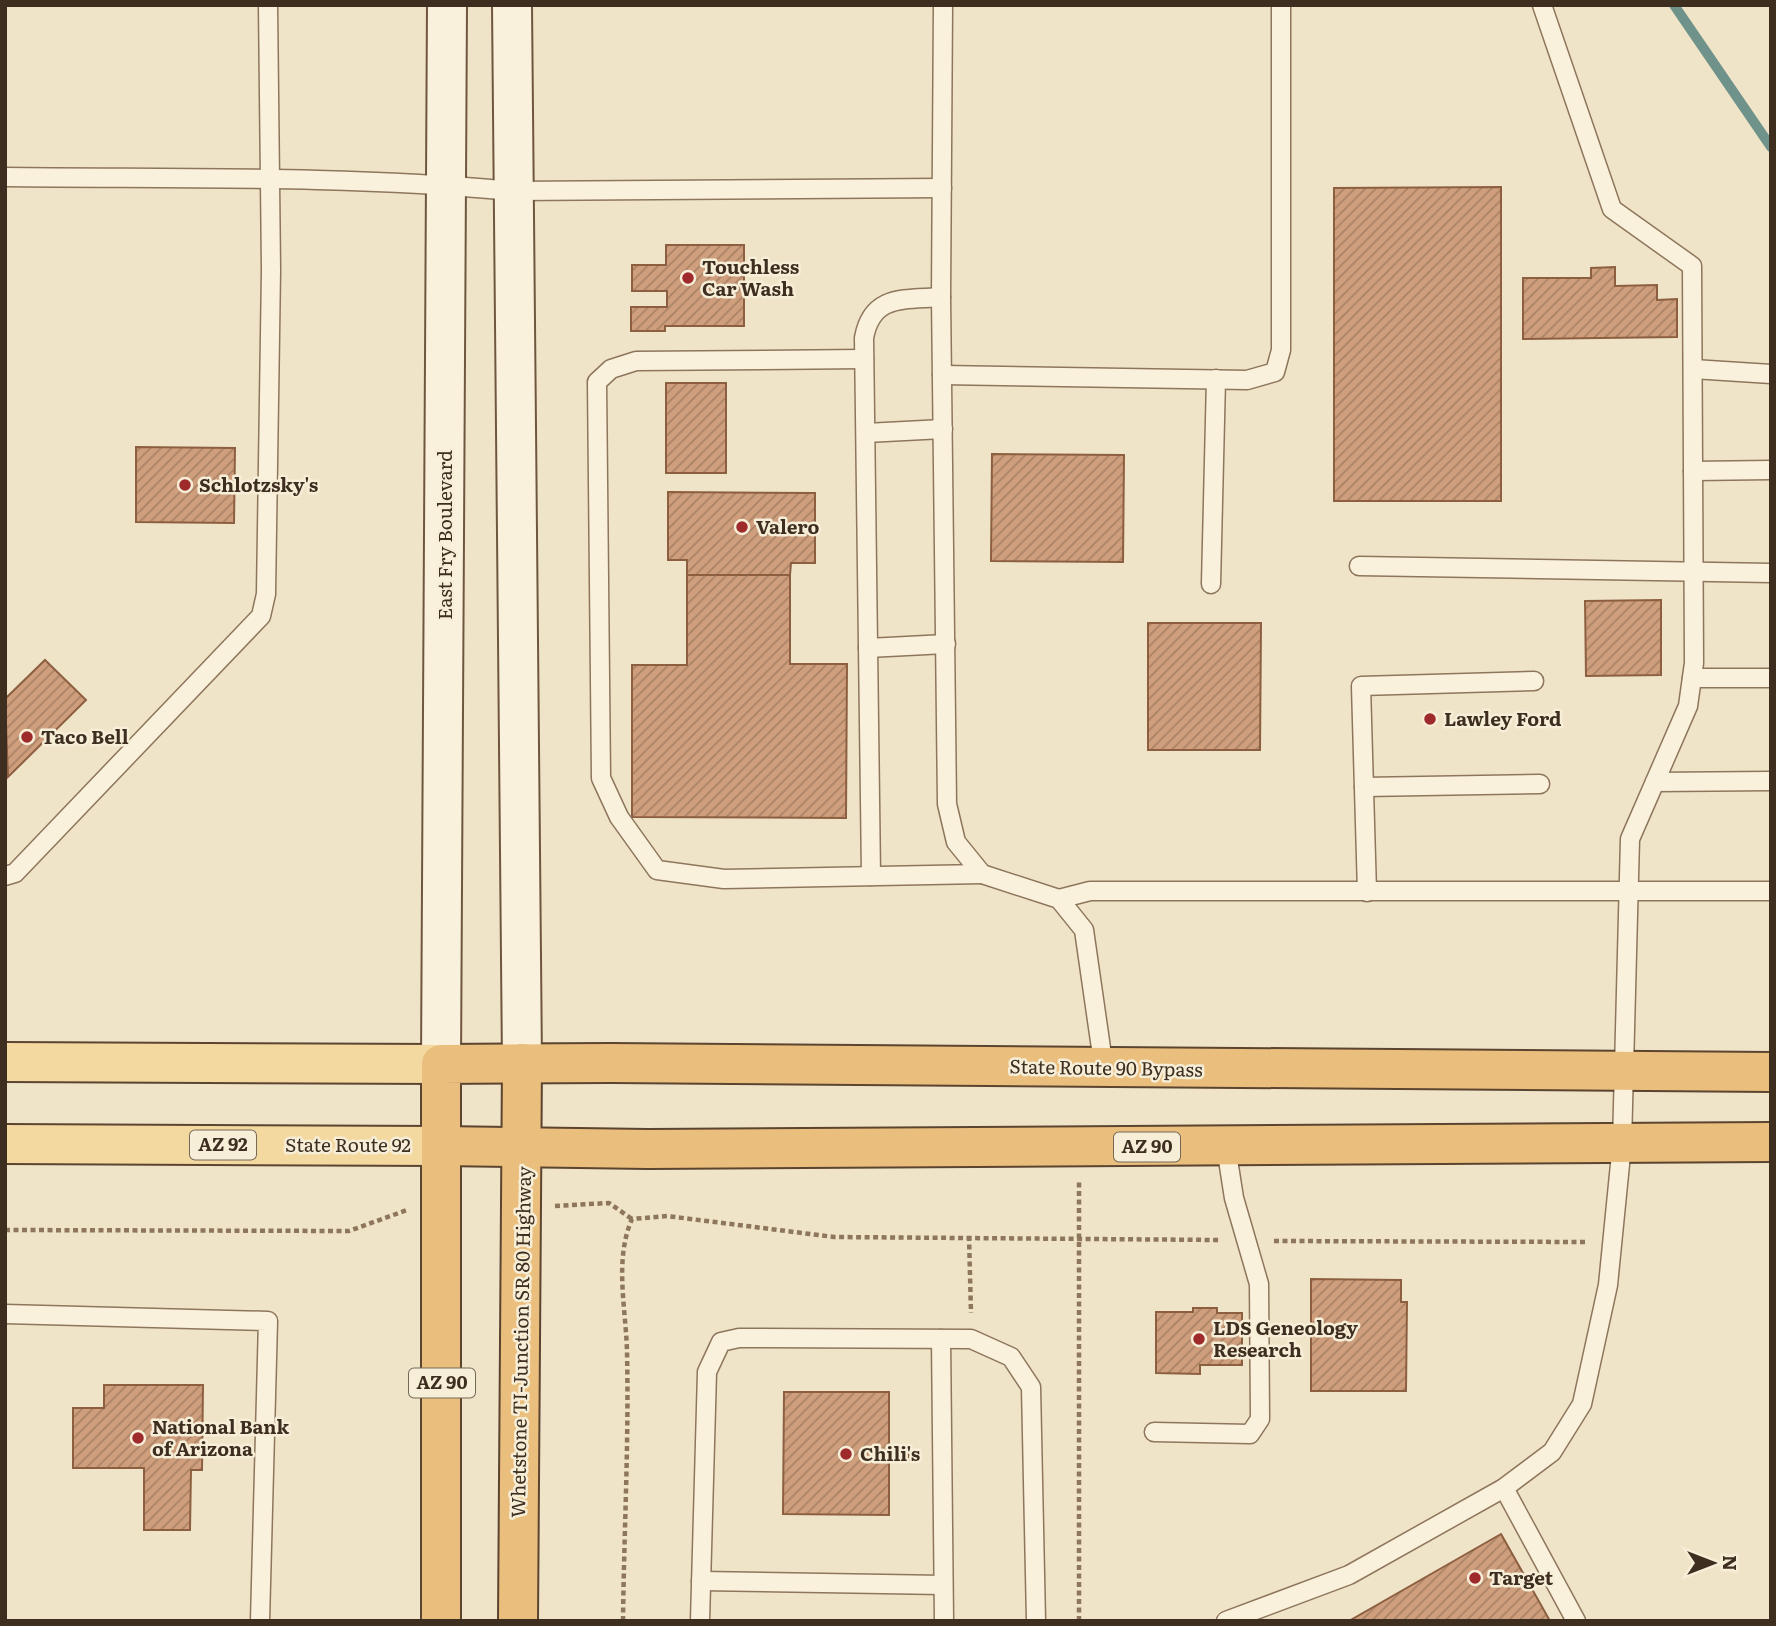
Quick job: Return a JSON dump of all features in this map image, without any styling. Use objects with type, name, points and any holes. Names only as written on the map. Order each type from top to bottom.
[{"type":"highway","name":"Whetstone TI-Junction SR 80 Highway","points":[[518,1621],[522,1063]]},
{"type":"highway","name":"State Route 90 Bypass","points":[[441,1064],[1771,1072]]},
{"type":"highway","name":"AZ 90","points":[[441,1064],[441,1621]]},
{"type":"highway","name":"AZ 90","points":[[523,1146],[637,1149],[1771,1142]]},
{"type":"highway","name":"State Route 92","points":[[442,1146],[523,1146]]},
{"type":"main road","name":"East Fry Boulevard","points":[[441,1064],[447,5]]},
{"type":"main road","points":[[512,5],[522,1063]]},
{"type":"main road","points":[[5,1062],[441,1064]]},
{"type":"main road","name":"State Route 92","points":[[5,1144],[442,1146]]},
{"type":"lane","points":[[5,876],[15,873],[261,615],[267,580],[271,366],[268,5]]},
{"type":"lane","points":[[943,5],[941,297],[947,804],[957,842],[982,874]]},
{"type":"lane","points":[[942,375],[1247,380],[1275,372],[1281,349],[1282,5]]},
{"type":"lane","points":[[1226,1621],[1349,1575],[1504,1488],[1552,1452],[1582,1404],[1608,1285],[1622,1144],[1630,839],[1688,706],[1692,678],[1692,266],[1612,209],[1542,5]]},
{"type":"lane","points":[[5,177],[270,180],[447,185],[513,191],[942,188]]},
{"type":"lane","points":[[871,876],[864,359],[867,319],[888,301],[941,297]]},
{"type":"lane","points":[[864,359],[636,361],[611,369],[597,382],[601,779],[619,817],[657,870],[724,879],[982,874],[1059,899],[1090,891],[1771,891]]},
{"type":"lane","points":[[1693,369],[1771,374]]},
{"type":"lane","points":[[1211,584],[1216,379]]},
{"type":"lane","points":[[866,433],[943,429]]},
{"type":"lane","points":[[1693,471],[1771,470]]},
{"type":"lane","points":[[1359,566],[1771,573]]},
{"type":"lane","points":[[868,648],[946,644]]},
{"type":"lane","points":[[1692,678],[1771,678]]},
{"type":"lane","points":[[1367,892],[1361,686],[1534,681]]},
{"type":"lane","points":[[1655,782],[1771,781]]},
{"type":"lane","points":[[1364,787],[1540,784]]},
{"type":"lane","points":[[1059,899],[1084,930],[1104,1069]]},
{"type":"lane","points":[[1154,1432],[1250,1434],[1260,1419],[1259,1284],[1234,1198],[1226,1146]]},
{"type":"lane","points":[[5,1314],[268,1321],[260,1621]]},
{"type":"lane","points":[[700,1621],[707,1372],[721,1342],[739,1338],[971,1339],[1011,1357],[1031,1387],[1036,1621]]},
{"type":"lane","points":[[941,1339],[944,1621]]},
{"type":"lane","points":[[1504,1488],[1576,1621]]},
{"type":"lane","points":[[701,1581],[943,1585]]},
{"type":"path","points":[[1079,1147],[1079,1621]]},
{"type":"path","points":[[623,1621],[627,1352],[623,1274],[624,1236],[632,1219],[667,1216],[834,1237],[1613,1242]]},
{"type":"path","points":[[5,1230],[349,1231]]},
{"type":"path","points":[[970,1236],[971,1339]]},
{"type":"building","points":[[1501,187],[1501,501],[1334,501],[1334,188]]},
{"type":"building","name":"Touchless Car Wash","points":[[666,245],[744,245],[744,326],[665,326],[665,331],[631,331],[631,307],[667,307],[667,291],[632,291],[632,265],[666,265]]},
{"type":"building","points":[[1615,267],[1615,286],[1657,285],[1657,300],[1677,299],[1677,337],[1523,339],[1523,278],[1591,278],[1591,268]]},
{"type":"building","name":"Valero","points":[[666,383],[726,383],[726,473],[666,473]]},
{"type":"building","name":"Schlotzsky's","points":[[136,447],[235,448],[234,523],[136,522]]},
{"type":"building","points":[[992,454],[1124,455],[1123,562],[991,561]]},
{"type":"building","name":"Valero","points":[[668,492],[815,493],[815,563],[791,563],[790,575],[687,575],[687,560],[668,560]]},
{"type":"building","name":"Valero","points":[[687,575],[790,575],[790,664],[847,664],[846,818],[632,817],[632,665],[687,665]]},
{"type":"building","points":[[1661,600],[1661,675],[1586,676],[1585,601]]},
{"type":"building","points":[[1148,623],[1261,623],[1260,750],[1148,750]]},
{"type":"building","name":"Taco Bell","points":[[45,660],[86,700],[8,777],[5,699]]},
{"type":"building","points":[[1311,1279],[1401,1280],[1401,1302],[1407,1302],[1406,1391],[1311,1391]]},
{"type":"building","name":"LDS Geneology Research","points":[[1193,1308],[1217,1308],[1217,1313],[1242,1313],[1242,1365],[1200,1365],[1200,1374],[1156,1373],[1156,1312],[1193,1312]]},
{"type":"building","name":"National Bank of Arizona","points":[[104,1385],[203,1385],[202,1470],[191,1470],[190,1530],[144,1530],[144,1468],[73,1468],[73,1408],[104,1408]]},
{"type":"building","name":"Chili's","points":[[784,1392],[889,1392],[889,1448],[909,1448],[909,1460],[889,1460],[889,1515],[783,1514]]},
{"type":"building","name":"Target","points":[[1501,1534],[1550,1621],[1349,1621]]},
{"type":"waterway","points":[[1674,5],[1771,147]]},
{"type":"place","name":"Touchless Car Wash","points":[[688,278]]},
{"type":"place","name":"Schlotzsky's","points":[[185,485]]},
{"type":"place","name":"Valero","points":[[742,527]]},
{"type":"place","name":"Lawley Ford","points":[[1430,719]]},
{"type":"place","name":"Taco Bell","points":[[27,737]]},
{"type":"place","name":"LDS Geneology Research","points":[[1199,1339]]},
{"type":"place","name":"National Bank of Arizona","points":[[138,1438]]},
{"type":"place","name":"Chili's","points":[[846,1454]]},
{"type":"place","name":"Target","points":[[1475,1578]]}]
